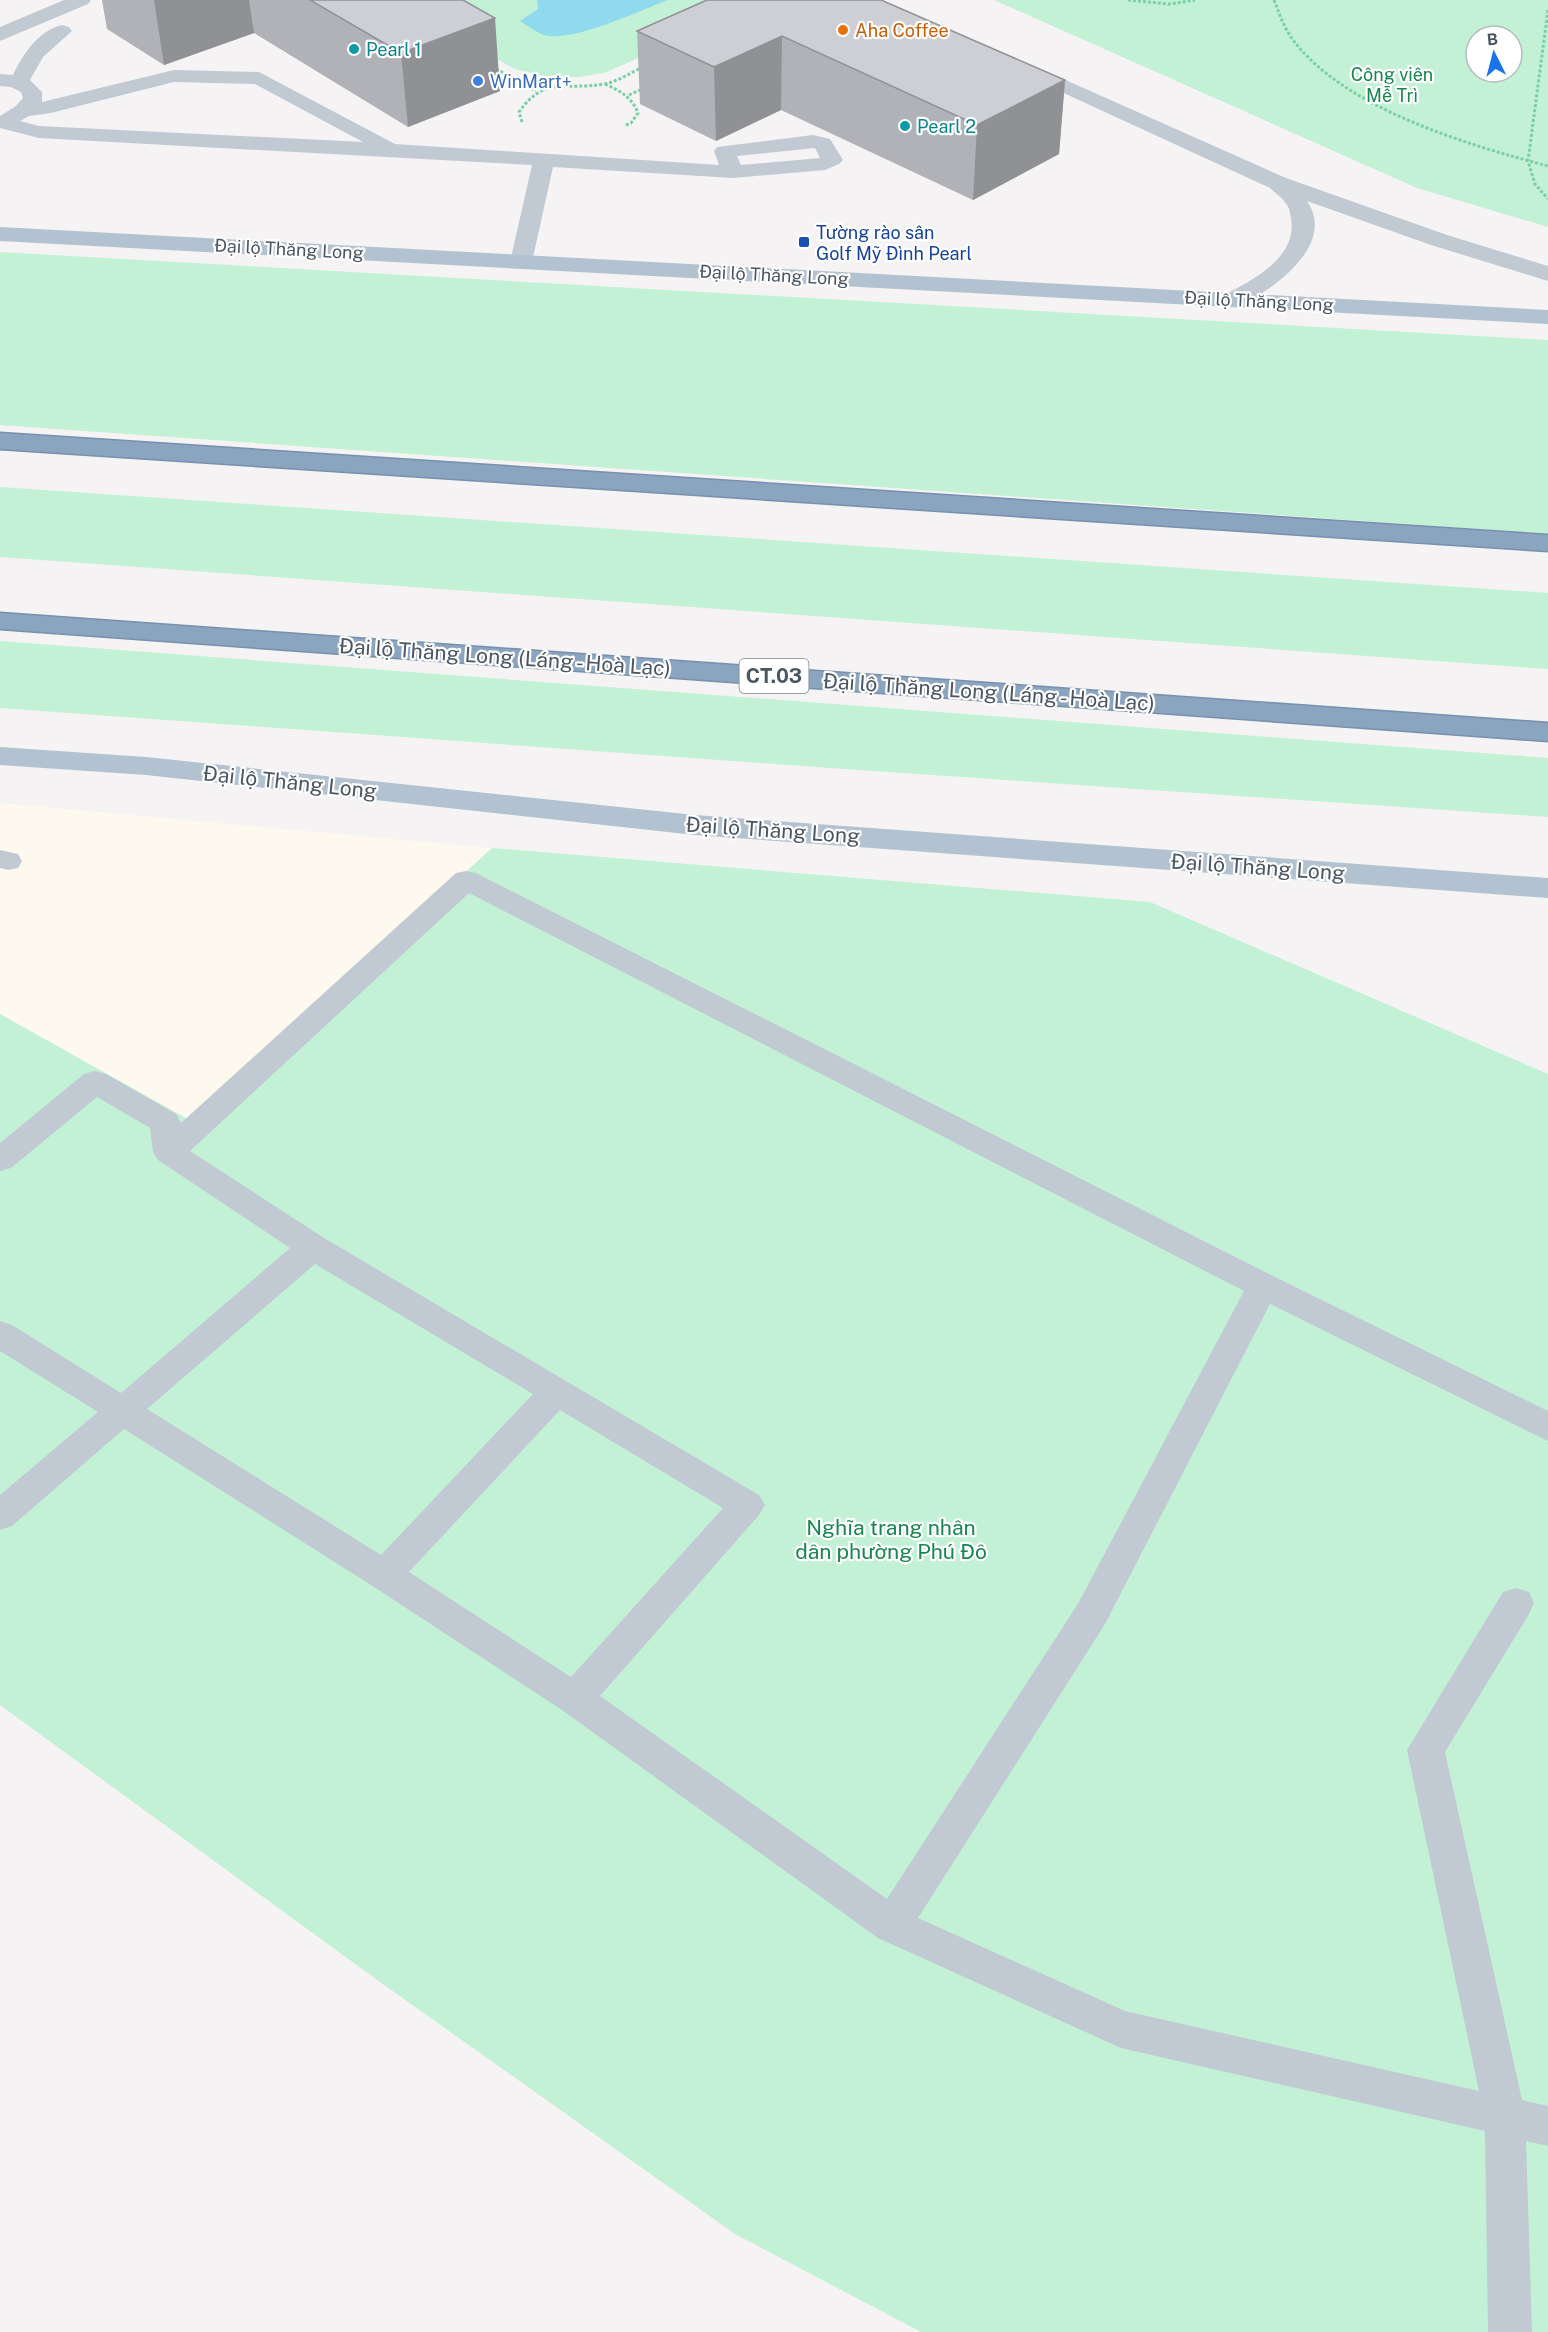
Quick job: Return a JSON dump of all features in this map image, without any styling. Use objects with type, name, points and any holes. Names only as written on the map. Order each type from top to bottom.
[{"type":"highway","points":[[0,441],[1548,543]]},
{"type":"highway","name":"Đại lộ Thăng Long (Láng - Hoà Lạc)","points":[[0,621],[1548,732]]},
{"type":"main road","name":"Đại lộ Thăng Long","points":[[0,234],[1548,317]]},
{"type":"main road","name":"Đại lộ Thăng Long","points":[[0,756],[146,766],[695,825],[1548,888]]},
{"type":"street","points":[[1006,59],[1278,183],[1439,240],[1548,274]]},
{"type":"street","points":[[1232,300],[1264,283],[1291,261],[1303,233],[1299,206],[1278,183]]},
{"type":"lane","points":[[0,34],[81,0]]},
{"type":"lane","points":[[27,110],[34,100],[34,94],[29,87],[9,81],[44,42],[62,31]]},
{"type":"lane","points":[[0,121],[27,110],[51,107],[178,75],[259,78],[316,110],[396,150]]},
{"type":"lane","points":[[108,93],[114,136]]},
{"type":"lane","points":[[260,144],[316,110]]},
{"type":"lane","points":[[0,121],[39,132],[396,150],[733,172],[825,164],[832,160],[823,142],[813,141],[724,151],[648,166]]},
{"type":"lane","points":[[724,151],[733,172]]},
{"type":"lane","points":[[521,262],[544,160]]},
{"type":"lane","points":[[169,1152],[466,880],[1263,1286],[1548,1426]]},
{"type":"lane","points":[[0,1160],[95,1082],[165,1122],[169,1152],[313,1247],[747,1505],[575,1699]]},
{"type":"lane","points":[[0,1516],[313,1247]]},
{"type":"lane","points":[[892,1925],[1092,1613],[1263,1286]]},
{"type":"lane","points":[[0,1334],[384,1575],[575,1699],[892,1925],[1121,2029],[1548,2126]]},
{"type":"lane","points":[[384,1575],[557,1391]]},
{"type":"lane","points":[[1510,2332],[1505,2115],[1426,1750],[1516,1603]]},
{"type":"path","points":[[1128,0],[1169,4],[1195,0]]},
{"type":"path","points":[[1274,0],[1292,40],[1339,82],[1404,118],[1478,147],[1548,166]]},
{"type":"path","points":[[1548,10],[1528,161],[1535,184],[1548,199]]},
{"type":"path","points":[[522,125],[519,112],[536,91],[554,85],[605,84],[647,65]]},
{"type":"path","points":[[494,68],[536,91]]},
{"type":"path","points":[[605,84],[629,95],[635,104],[638,113],[631,123],[623,127]]},
{"type":"path","points":[[629,95],[650,86]]},
{"type":"shaded area","points":[[0,803],[492,848],[193,1122],[0,1014]]},
{"type":"green space","points":[[386,0],[770,0],[604,73],[578,77],[543,76],[515,69]]},
{"type":"green space","name":"Công viên Mễ Trì","points":[[994,0],[1548,0],[1548,227],[1417,188]]},
{"type":"green space","points":[[0,252],[1548,340],[1548,534],[0,425]]},
{"type":"green space","points":[[0,487],[1548,593],[1548,669],[0,557]]},
{"type":"green space","points":[[0,641],[1548,758],[1548,817],[0,708]]},
{"type":"green space","name":"Nghĩa trang nhân dân phường Phú Đô","points":[[492,848],[1150,902],[1548,1074],[1548,2332],[921,2332],[735,2234],[380,1982],[0,1705],[0,1014],[193,1122]]},
{"type":"water","points":[[537,0],[668,0],[606,25],[556,36],[541,34],[520,21],[538,9]]},
{"type":"building","points":[[310,0],[463,0],[495,18],[401,53]]},
{"type":"building","points":[[707,0],[881,0],[1065,80],[977,125],[782,36],[714,67],[637,31]]},
{"type":"place","name":"Aha Coffee","points":[[843,30]]},
{"type":"place","name":"Pearl 1","points":[[354,49]]},
{"type":"place","name":"WinMart+","points":[[478,81]]},
{"type":"place","name":"Pearl 2","points":[[905,126]]},
{"type":"place","name":"Tường rào sân Golf Mỹ Đình Pearl","points":[[804,242]]}]
